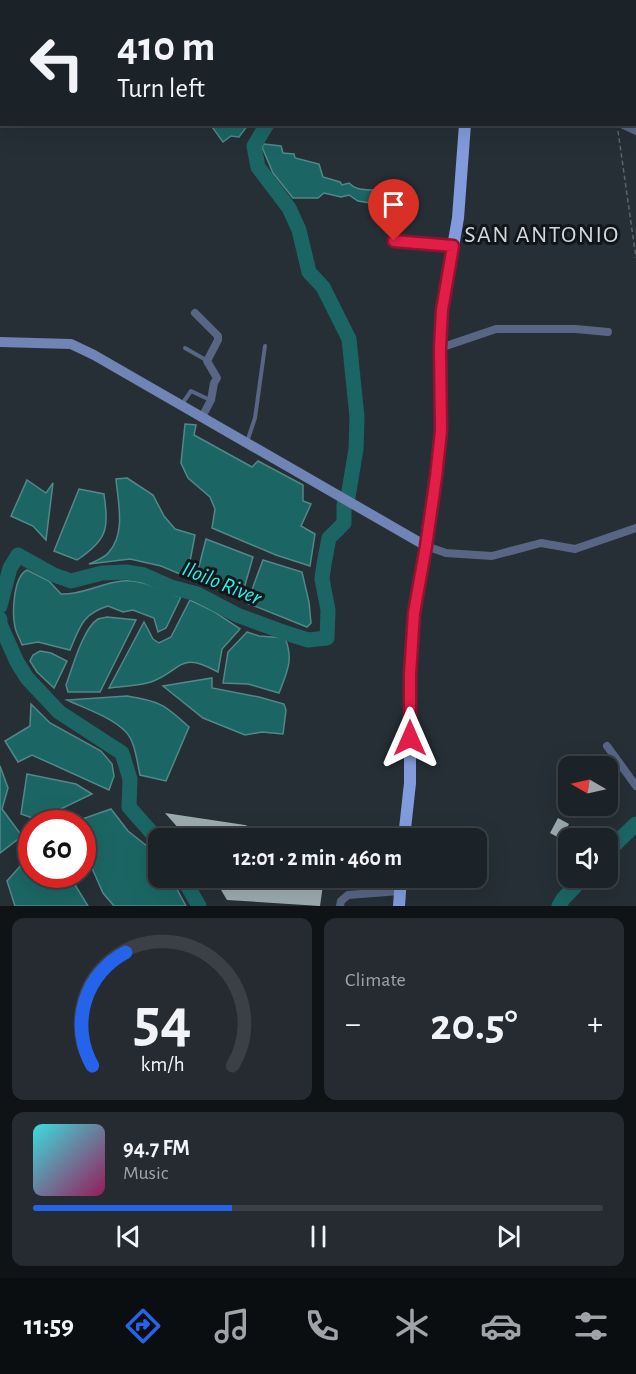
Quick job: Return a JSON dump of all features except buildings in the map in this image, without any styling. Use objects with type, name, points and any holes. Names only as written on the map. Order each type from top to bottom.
[{"type":"main road","points":[[405,828],[410,783],[410,674],[414,613],[426,546],[441,431],[442,310],[458,218],[465,126]]},
{"type":"main road","points":[[399,906],[400,888]]},
{"type":"street","points":[[195,313],[218,336],[207,361],[217,378],[211,400],[202,417]]},
{"type":"street","points":[[440,348],[496,329],[576,329],[608,332]]},
{"type":"street","points":[[0,342],[71,344],[182,405],[426,546],[446,553],[492,556],[541,543],[575,549],[636,528]]},
{"type":"street","points":[[607,746],[636,786]]},
{"type":"street","points":[[340,906],[341,901],[348,895],[400,891]]},
{"type":"lane","points":[[394,241],[453,246]]},
{"type":"lane","points":[[246,442],[255,418],[264,346]]},
{"type":"lane","points":[[185,348],[207,361]]},
{"type":"lane","points":[[182,405],[191,391],[211,400]]},
{"type":"path","points":[[619,126],[636,258]]},
{"type":"water","points":[[211,126],[247,126],[239,137],[231,136],[223,142]]},
{"type":"water","points":[[264,144],[281,146],[283,153],[294,154],[295,158],[319,164],[323,177],[340,182],[342,185],[349,183],[357,188],[373,190],[370,203],[358,201],[349,195],[341,197],[324,193],[318,198],[293,198],[273,173],[262,147]]},
{"type":"water","points":[[185,424],[196,425],[194,435],[252,467],[258,461],[303,485],[303,501],[311,504],[301,526],[315,534],[310,566],[276,555],[212,528],[215,509],[210,497],[188,478],[181,463]]},
{"type":"water","points":[[127,478],[153,495],[164,516],[175,529],[195,535],[187,577],[161,566],[130,559],[89,564],[105,556],[118,536],[120,517],[116,479]]},
{"type":"water","points":[[27,480],[46,493],[53,483],[46,540],[33,526],[11,516]]},
{"type":"water","points":[[79,489],[104,494],[106,525],[100,540],[77,560],[54,551]]},
{"type":"water","points":[[206,539],[253,557],[243,592],[197,574]]},
{"type":"water","points":[[263,560],[302,572],[311,623],[307,627],[247,603]]},
{"type":"water","points":[[27,570],[49,581],[61,594],[76,593],[114,582],[130,581],[181,597],[166,628],[158,632],[154,618],[133,610],[123,612],[108,606],[87,617],[70,650],[38,642],[22,645],[15,627],[14,605],[16,587],[22,574]]},
{"type":"water","points":[[190,600],[213,611],[240,629],[222,649],[218,672],[188,662],[151,682],[109,688],[144,622],[153,639],[159,643],[171,637]]},
{"type":"water","points":[[107,617],[136,620],[100,692],[68,692],[66,685],[83,640],[98,619]]},
{"type":"water","points":[[247,632],[259,636],[285,638],[289,660],[279,693],[248,684],[223,683],[228,652]]},
{"type":"water","points":[[40,651],[51,653],[67,661],[54,688],[37,672],[30,661],[33,655]]},
{"type":"water","points":[[212,678],[212,688],[284,704],[286,710],[283,734],[262,732],[245,735],[203,718],[163,686]]},
{"type":"water","points":[[127,696],[161,705],[189,727],[166,781],[140,775],[131,740],[119,726],[67,700]]},
{"type":"water","points":[[31,704],[50,723],[101,751],[112,764],[114,776],[109,790],[32,755],[18,762],[5,741],[30,726]]},
{"type":"water","points":[[0,766],[8,788],[2,809],[18,831],[18,839],[0,853]]},
{"type":"water","points":[[27,774],[76,784],[92,794],[59,810],[22,810]]},
{"type":"water","points":[[111,809],[128,831],[148,847],[148,888],[176,888],[186,906],[114,906],[103,893],[96,877],[96,814]]},
{"type":"water","points":[[18,869],[18,888],[77,888],[88,906],[15,906],[7,881]]},
{"type":"waterway","name":"Iloilo River","points":[[266,126],[254,146],[258,167],[289,208],[299,230],[309,272],[323,287],[349,339],[357,417],[356,449],[348,497]]},
{"type":"waterway","name":"Iloilo River","points":[[0,606],[10,568],[18,555],[54,575],[71,581],[102,573],[126,572],[144,575],[171,587],[197,594],[237,615],[286,633],[308,640],[327,638],[328,610],[322,579],[329,538],[344,523],[344,504]]},
{"type":"waterway","name":"Iloilo River","points":[[0,619],[0,624],[17,662],[27,678],[59,712],[122,753],[130,779],[129,807],[148,829]]},
{"type":"waterway","points":[[618,841],[636,824]]},
{"type":"waterway","name":"Iloilo River","points":[[189,888],[199,906]]},
{"type":"waterway","points":[[559,906],[573,888]]},
{"type":"district","name":"SAN ANTONIO","points":[[542,235]]},
{"type":"route","points":[[394,241],[453,246],[442,310],[441,431],[426,546],[414,613],[410,674],[410,738]]}]
